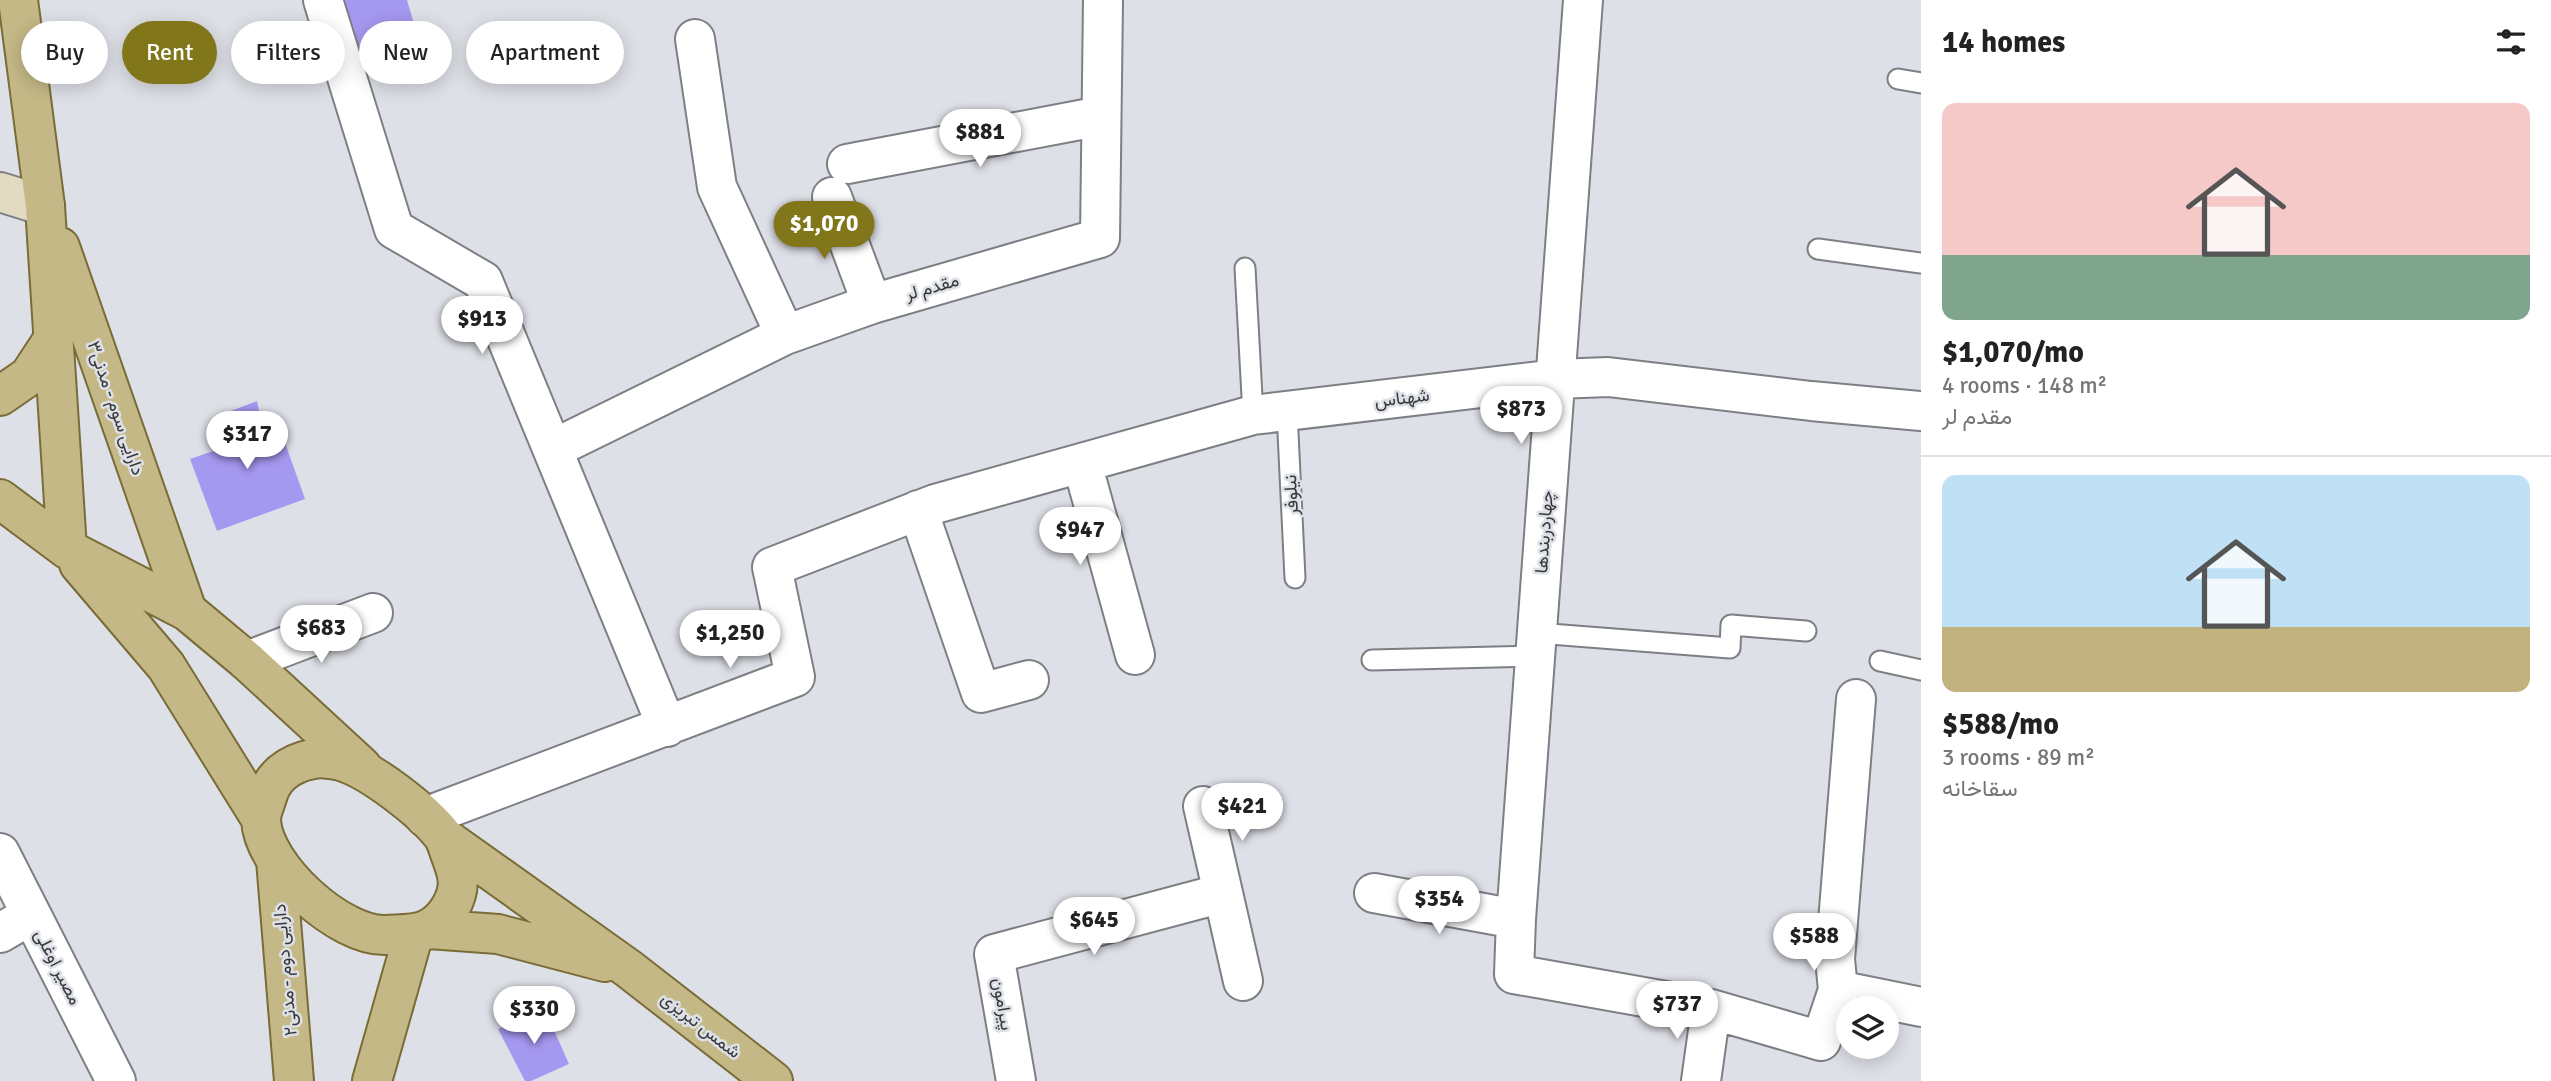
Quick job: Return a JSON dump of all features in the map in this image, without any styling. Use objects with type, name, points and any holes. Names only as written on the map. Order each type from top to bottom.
[{"type":"main road","name":"دارایی سوم - مدنی۳","points":[[18,0],[45,206],[67,549]]},
{"type":"main road","name":"دارایی سوم - مدنی۳","points":[[45,206],[187,611]]},
{"type":"main road","points":[[0,396],[29,376],[52,341]]},
{"type":"main road","points":[[0,499],[67,549],[187,611],[247,661],[373,777],[435,828],[458,877],[456,894],[446,915],[421,931],[372,1081]]},
{"type":"main road","points":[[67,549],[166,666],[261,819],[276,860],[310,900],[349,925],[380,935],[421,931],[498,934],[629,969]]},
{"type":"main road","points":[[261,819],[272,781],[301,760],[320,758],[343,761],[373,777]]},
{"type":"main road","name":"شمس تبریزی","points":[[435,828],[629,969],[773,1081]]},
{"type":"main road","name":"دارایی دوم - مدنی۲","points":[[276,860],[293,1081]]},
{"type":"street","points":[[323,0],[394,229],[484,281],[667,727],[435,828]]},
{"type":"street","name":"مقدم لر","points":[[553,449],[785,335],[872,304],[1100,238],[1102,0]]},
{"type":"street","name":"چهاردربندها","points":[[1583,0],[1514,974],[1711,1009]]},
{"type":"street","points":[[695,39],[717,187],[785,335]]},
{"type":"street","points":[[872,304],[840,181],[1101,116]]},
{"type":"street","points":[[0,192],[45,206]]},
{"type":"street","name":"شهناس","points":[[667,727],[795,677],[772,566],[926,507],[1270,414],[1556,379],[1608,377],[1921,411]]},
{"type":"street","points":[[1082,463],[1135,655]]},
{"type":"street","points":[[926,507],[981,693],[1029,680]]},
{"type":"street","points":[[247,661],[373,612]]},
{"type":"street","points":[[1701,1081],[1711,1009],[1821,1041],[1838,990],[1835,959],[1856,699]]},
{"type":"street","points":[[1203,806],[1242,981]]},
{"type":"street","name":"مصیر اوغلی","points":[[0,853],[16,924],[116,1081]]},
{"type":"street","name":"پیرامون","points":[[1016,1081],[994,954],[1223,893]]},
{"type":"street","points":[[1374,893],[1517,908]]},
{"type":"street","points":[[1838,990],[1921,1007]]},
{"type":"lane","points":[[1898,79],[1921,83]]},
{"type":"lane","points":[[1818,250],[1921,263]]},
{"type":"lane","name":"نیلوفر","points":[[1245,268],[1295,578]]},
{"type":"lane","points":[[1372,660],[1536,644],[1730,648],[1731,625],[1806,631]]},
{"type":"lane","points":[[1880,661],[1921,670]]},
{"type":"building","points":[[333,0],[407,0],[413,21],[359,21],[359,70],[354,72],[345,41],[345,21],[339,21]]},
{"type":"building","points":[[257,401],[264,432],[279,426],[305,499],[217,531],[190,459],[228,446],[220,415]]},
{"type":"building","points":[[545,1010],[569,1064],[531,1081],[525,1081],[498,1029]]}]
